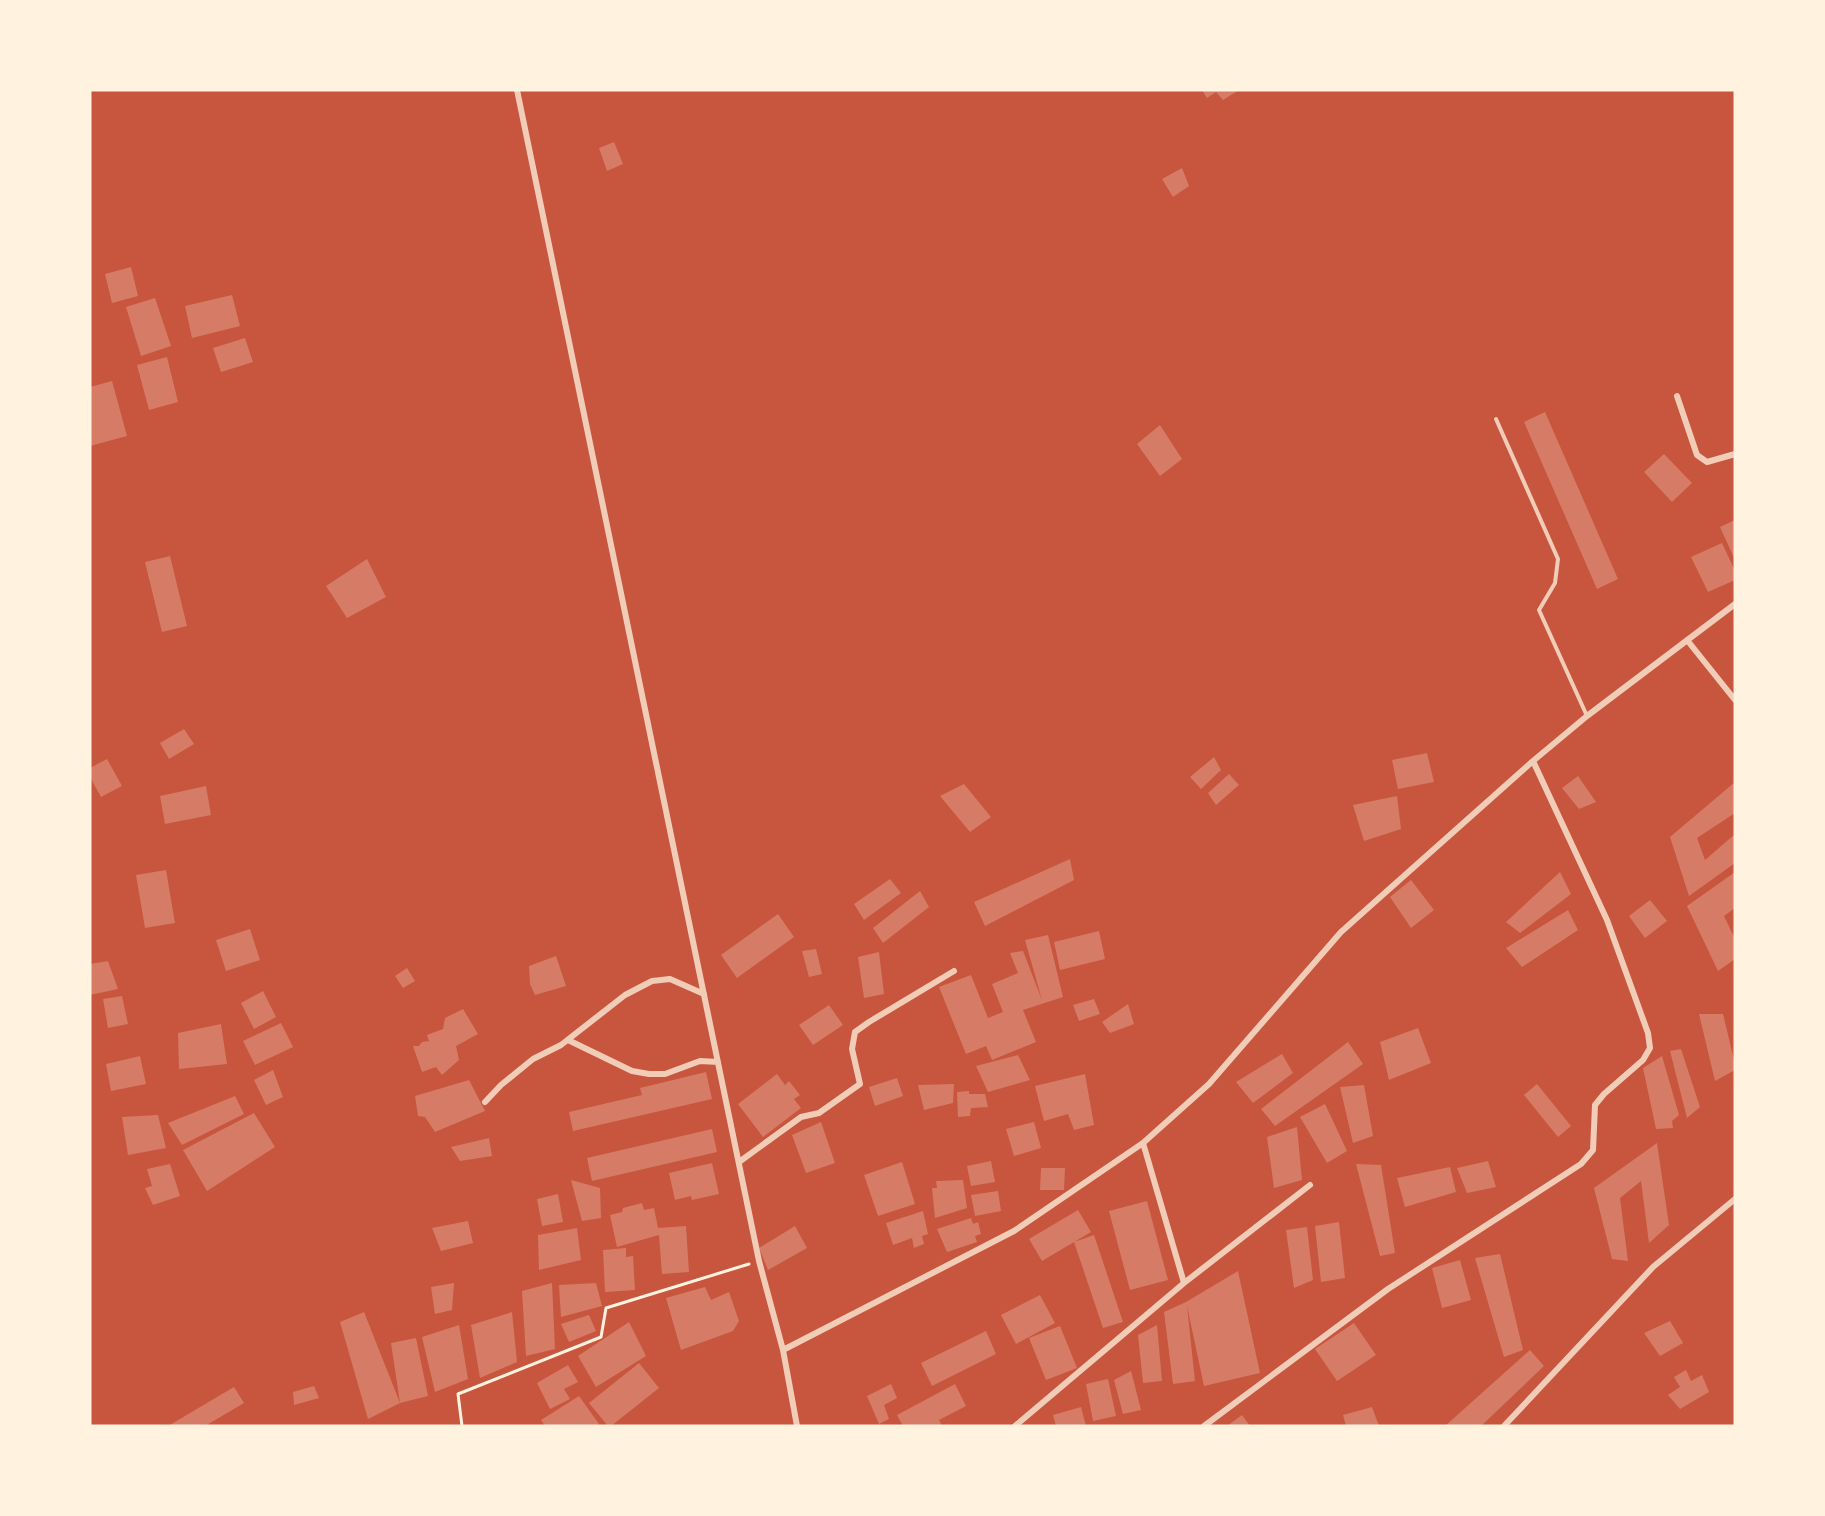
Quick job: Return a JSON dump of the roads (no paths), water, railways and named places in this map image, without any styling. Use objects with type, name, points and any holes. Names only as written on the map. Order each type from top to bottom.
[{"type":"street","points":[[517,90],[759,1261],[783,1350],[797,1426]]},
{"type":"street","points":[[1677,396],[1697,454],[1707,462],[1735,454]]},
{"type":"street","points":[[783,1350],[1014,1231],[1143,1143],[1209,1084],[1341,932],[1533,760],[1587,716],[1735,604]]},
{"type":"street","points":[[1687,640],[1735,700]]},
{"type":"street","points":[[1203,1426],[1388,1289],[1581,1164],[1593,1150],[1595,1105],[1604,1094],[1643,1060],[1650,1048],[1648,1033],[1607,920],[1533,760]]},
{"type":"street","points":[[739,1162],[801,1117],[819,1113],[860,1084],[852,1049],[855,1032],[954,971]]},
{"type":"street","points":[[484,1102],[533,1059],[561,1046],[625,995],[652,981],[670,979],[704,994]]},
{"type":"street","points":[[568,1040],[593,1054],[640,1073],[665,1074],[700,1061],[718,1062]]},
{"type":"street","points":[[1143,1143],[1184,1283]]},
{"type":"street","points":[[1015,1426],[1184,1283],[1310,1185]]},
{"type":"street","points":[[1504,1426],[1653,1267],[1735,1199]]},
{"type":"lane","points":[[1496,419],[1557,558],[1555,583],[1539,610],[1587,716]]}]
